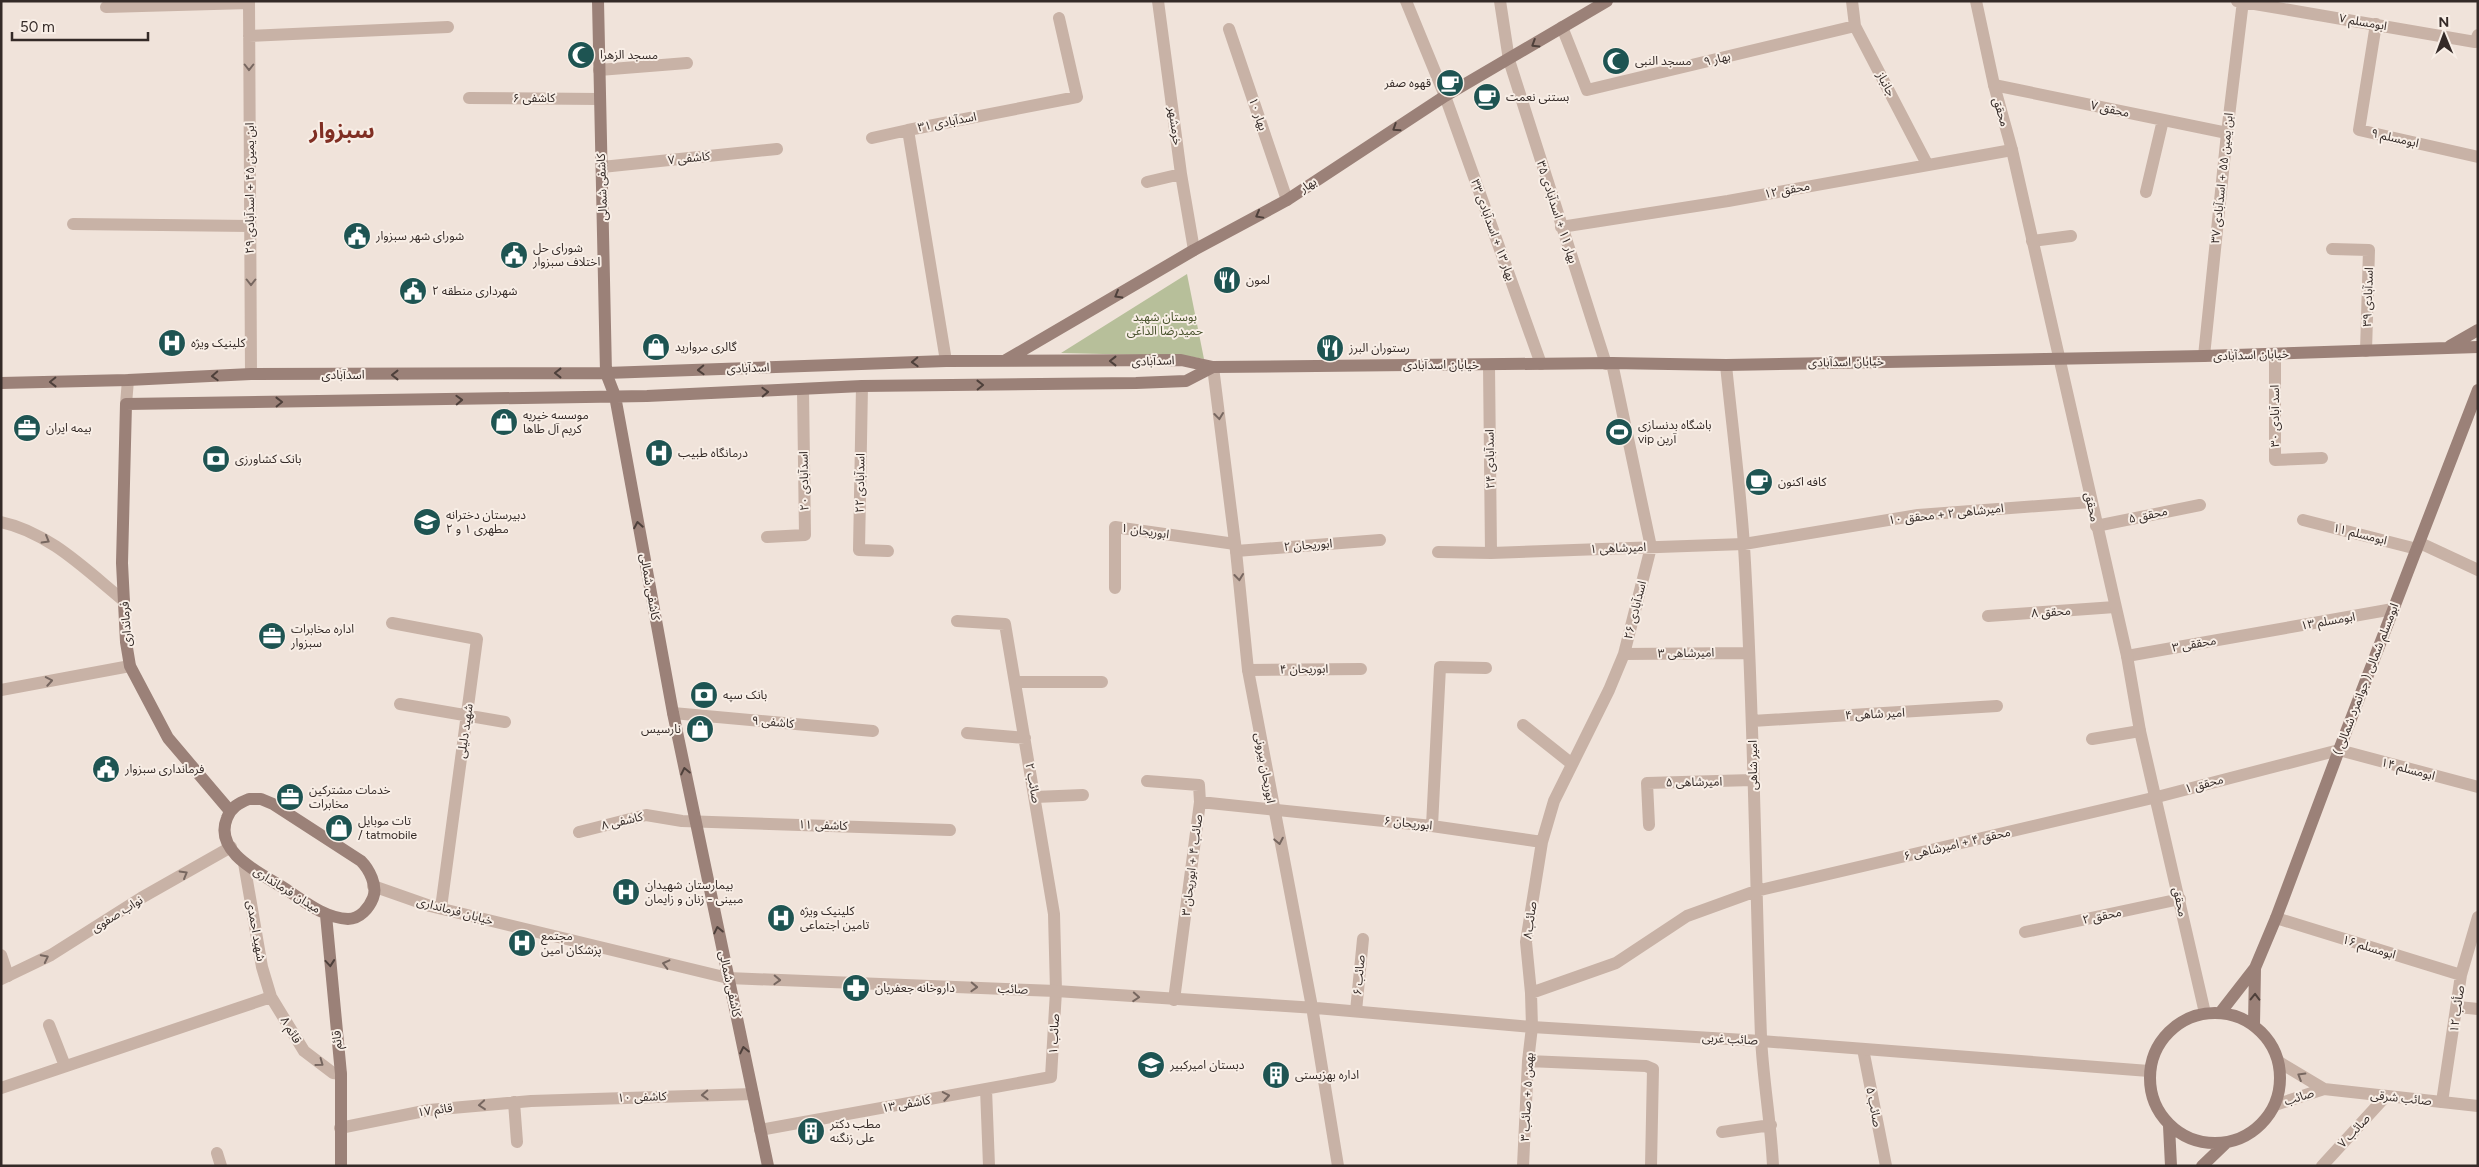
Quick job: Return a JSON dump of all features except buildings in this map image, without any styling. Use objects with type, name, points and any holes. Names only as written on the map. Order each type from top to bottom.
[{"type":"main road","name":"کاشفی شمالی","points":[[598,1],[606,373],[615,396],[673,713],[768,1166]]},
{"type":"main road","name":"بهار","points":[[1004,360],[1194,250],[1287,200],[1445,96],[1607,1]]},
{"type":"main road","points":[[2445,348],[2478,330]]},
{"type":"main road","name":"خیابان اسدآبادی","points":[[1213,367],[1541,364],[1726,365],[2204,356],[2478,347]]},
{"type":"main road","name":"اسدآبادی","points":[[1,383],[128,380],[251,374],[606,373],[1004,360],[1146,362],[1181,360],[1213,367]]},
{"type":"main road","name":"اسدآبادی","points":[[126,404],[615,396],[803,390],[862,386],[1186,381],[1213,367]]},
{"type":"main road","name":"ابومسلم شمالی ( جوانمرد شمالی )","points":[[2256,968],[2338,750],[2477,393]]},
{"type":"main road","name":"فرمانداری","points":[[126,404],[122,563],[130,666],[168,738],[230,811]]},
{"type":"main road","points":[[230,811],[237,803],[249,799],[262,799],[273,804],[361,861],[370,870],[373,886]]},
{"type":"main road","name":"میدان فرمانداری","points":[[230,811],[224,825],[224,837],[244,863],[326,915],[350,919],[362,914],[370,905],[375,894],[373,886]]},
{"type":"main road","name":"قائم","points":[[326,915],[341,1074],[341,1166]]},
{"type":"main road","points":[[2220,1013],[2256,968]]},
{"type":"main road","points":[[2254,1025],[2256,968]]},
{"type":"main road","points":[[2205,1013],[2220,1013],[2238,1017],[2254,1025],[2270,1042],[2279,1062],[2281,1084],[2275,1105],[2263,1123],[2252,1132],[2226,1143],[2206,1143],[2186,1137],[2169,1126],[2157,1110],[2150,1091],[2149,1071],[2153,1055],[2168,1033],[2188,1018],[2205,1013]]},
{"type":"main road","points":[[2169,1126],[2171,1166]]},
{"type":"main road","points":[[2202,1166],[2226,1143]]},
{"type":"street","name":"خرمشهر","points":[[1158,1],[1181,174],[1194,250]]},
{"type":"street","name":"بهار ۱۳ + اسدآبادی ۳۳","points":[[1406,1],[1445,96],[1541,364]]},
{"type":"street","name":"بهار ۱۱ + اسدآبادی ۳۵","points":[[1500,1],[1509,60],[1562,227],[1609,364]]},
{"type":"street","name":"جانباز","points":[[1852,1],[1855,26],[1928,164]]},
{"type":"street","name":"محقق","points":[[1976,1],[1994,85],[2012,150],[2126,656],[2140,731],[2157,797],[2205,1013]]},
{"type":"street","points":[[106,7],[249,2]]},
{"type":"street","name":"ابن یمین ۴۵ + اسدآبادی ۲۹","points":[[249,2],[251,374]]},
{"type":"street","name":"ابومسلم ۷","points":[[2241,2],[2475,42],[2478,35]]},
{"type":"street","name":"ابن یمین ۵۵ + اسدآبادی ۳۷","points":[[2204,356],[2241,2]]},
{"type":"street","name":"اسدآبادی ۳۱","points":[[946,361],[908,130],[1077,97],[1059,18]]},
{"type":"street","name":"ابومسلم ۹","points":[[2376,24],[2359,130],[2478,157]]},
{"type":"street","points":[[249,36],[448,26]]},
{"type":"street","name":"بهار ۹","points":[[1562,26],[1587,90],[1855,26]]},
{"type":"street","name":"بهار ۱۰","points":[[1229,29],[1287,200]]},
{"type":"street","points":[[599,70],[687,63]]},
{"type":"street","name":"محقق ۷","points":[[1994,85],[2227,133]]},
{"type":"street","name":"کاشفی ۶","points":[[469,98],[599,99]]},
{"type":"street","points":[[2146,192],[2163,120]]},
{"type":"street","points":[[872,138],[908,130]]},
{"type":"street","name":"کاشفی ۷","points":[[602,168],[777,149]]},
{"type":"street","name":"محقق ۱۲","points":[[1562,227],[1728,201],[2012,150]]},
{"type":"street","points":[[1147,182],[1181,174]]},
{"type":"street","points":[[73,224],[250,226]]},
{"type":"street","points":[[2032,242],[2071,236]]},
{"type":"street","name":"اسدآبادی ۳۹","points":[[2332,249],[2369,250],[2366,351]]},
{"type":"street","name":"اسد آبادی ۳۰","points":[[2274,354],[2275,460],[2322,458]]},
{"type":"street","name":"اسدآبادی ۲۶","points":[[1542,842],[1554,801],[1624,654],[1651,547],[1609,364]]},
{"type":"street","name":"اسدآبادی ۲۴","points":[[1489,365],[1491,553]]},
{"type":"street","name":"امیر شاهی","points":[[1726,365],[1744,544],[1752,721],[1752,780],[1761,1041],[1771,1125],[1773,1166]]},
{"type":"street","name":"ابوریحان بیرونی","points":[[1213,367],[1236,547],[1248,670],[1273,810],[1312,1007],[1338,1166]]},
{"type":"street","points":[[126,404],[128,380]]},
{"type":"street","name":"اسدآبادی ۲۲","points":[[862,386],[859,550],[888,551]]},
{"type":"street","name":"اسدآبادی ۲۰","points":[[768,537],[805,535],[803,390]]},
{"type":"street","name":"امیرشاهی ۲ + محقق ۱۰","points":[[1744,544],[1918,515],[2091,502]]},
{"type":"street","name":"محقق ۵","points":[[2096,526],[2200,504]]},
{"type":"street","name":"ابومسلم ۱۱","points":[[2302,520],[2419,546],[2478,570]]},
{"type":"street","points":[[1,522],[15,525],[48,541],[124,601]]},
{"type":"street","name":"ابوریحان ۱","points":[[1115,588],[1115,527],[1236,547]]},
{"type":"street","name":"ابوریحان ۲","points":[[1236,547],[1380,540]]},
{"type":"street","name":"امیرشاهی ۱","points":[[1438,552],[1491,553],[1744,544]]},
{"type":"street","name":"محقق ۸","points":[[1988,616],[2115,607]]},
{"type":"street","name":"ابومسلم ۱۳","points":[[2262,632],[2393,609]]},
{"type":"street","name":"صائب ۲","points":[[957,621],[1005,624],[1054,914],[1056,990]]},
{"type":"street","name":"شهید دلیلی","points":[[392,623],[478,639],[440,908]]},
{"type":"street","name":"محققی ۳","points":[[2126,656],[2262,632]]},
{"type":"street","name":"امیرشاهی ۳","points":[[1624,654],[1748,653]]},
{"type":"street","points":[[1,690],[130,666]]},
{"type":"street","points":[[1432,826],[1440,668],[1486,668]]},
{"type":"street","name":"ابوریحان ۴","points":[[1248,670],[1360,669]]},
{"type":"street","points":[[1015,682],[1102,682]]},
{"type":"street","points":[[400,704],[505,722]]},
{"type":"street","name":"امیر شاهی ۴","points":[[1752,721],[1997,706]]},
{"type":"street","name":"کاشفی ۹","points":[[673,713],[873,730]]},
{"type":"street","points":[[1523,725],[1572,764]]},
{"type":"street","points":[[2092,739],[2140,731]]},
{"type":"street","points":[[967,733],[1025,738]]},
{"type":"street","name":"محقق ۱","points":[[2157,797],[2338,750]]},
{"type":"street","name":"ابومسلم ۱۴","points":[[2338,750],[2478,788]]},
{"type":"street","name":"امیرشاهی ۵","points":[[1649,825],[1647,783],[1752,780]]},
{"type":"street","points":[[1147,781],[1199,785],[1200,802]]},
{"type":"street","points":[[1035,797],[1083,795]]},
{"type":"street","name":"محقق ۴ + امیرشاهی ۶","points":[[1531,993],[1616,963],[1687,916],[1756,891],[2157,797]]},
{"type":"street","name":"صائب ۴ + ابوریحان ۳","points":[[1174,1000],[1200,802],[1273,810]]},
{"type":"street","name":"ابوریحان ۶","points":[[1273,810],[1432,826],[1542,842]]},
{"type":"street","name":"کاشفی ۸","points":[[579,832],[646,815],[682,821],[695,820]]},
{"type":"street","name":"کاشفی ۱۱","points":[[695,820],[950,830]]},
{"type":"street","name":"صائب۸","points":[[1532,1028],[1526,942],[1542,842]]},
{"type":"street","name":"نواب صفوی","points":[[5,977],[51,955],[141,898],[231,847]]},
{"type":"street","name":"شهید احمدی","points":[[244,863],[262,967],[271,997]]},
{"type":"street","name":"خیابان فرمانداری","points":[[373,886],[440,908],[713,976]]},
{"type":"street","name":"محقق ۲","points":[[2025,932],[2180,899]]},
{"type":"street","name":"صأئب ۱۲","points":[[2442,1102],[2458,1007],[2461,976],[2478,917]]},
{"type":"street","name":"ابومسلم ۱۶","points":[[2276,918],[2461,976]]},
{"type":"street","name":"صائب ۶","points":[[1356,1011],[1363,939]]},
{"type":"street","points":[[1,955],[5,977]]},
{"type":"street","name":"صائب","points":[[713,976],[1056,990],[1174,1000],[1312,1007]]},
{"type":"street","name":"صائب ۱","points":[[1051,1078],[1056,990]]},
{"type":"street","points":[[1,1088],[271,997]]},
{"type":"street","name":"قائم ۸","points":[[271,997],[304,1051],[334,1073],[341,1074]]},
{"type":"street","name":"صائب غربی","points":[[1312,1007],[1532,1028],[1761,1041],[2149,1071]]},
{"type":"street","points":[[2458,1007],[2478,1009]]},
{"type":"street","points":[[49,1025],[65,1066]]},
{"type":"street","name":"بهمن ۵ + صائب ۳","points":[[1523,1166],[1528,1061],[1532,1028]]},
{"type":"street","name":"صائب ۵","points":[[1863,1049],[1886,1166]]},
{"type":"street","points":[[1528,1061],[1646,1066],[1653,1069],[1651,1166]]},
{"type":"street","points":[[2279,1062],[2324,1089]]},
{"type":"street","name":"کاشفی ۱۳","points":[[760,1130],[1051,1078]]},
{"type":"street","points":[[986,1089],[989,1166]]},
{"type":"street","name":"صائب","points":[[2275,1105],[2324,1089]]},
{"type":"street","name":"صائب شرقی","points":[[2324,1089],[2478,1106]]},
{"type":"street","name":"کاشفی ۱۰","points":[[531,1100],[753,1094]]},
{"type":"street","name":"صائب ۷","points":[[2322,1166],[2386,1096]]},
{"type":"street","name":"قائم ۱۷","points":[[340,1128],[429,1110],[531,1100]]},
{"type":"street","points":[[514,1102],[517,1142]]},
{"type":"street","points":[[1722,1132],[1771,1125]]},
{"type":"green space","name":"بوستان شهید حمیدرضا الداغی","points":[[1187,274],[1204,359],[1187,356],[1061,353]]},
{"type":"place","name":"مسجد الزهرا","points":[[581,55]]},
{"type":"place","name":"مسجد النبی","points":[[1616,61]]},
{"type":"place","name":"قهوه صفر","points":[[1450,83]]},
{"type":"place","name":"بستنی نعمت","points":[[1487,97]]},
{"type":"place","name":"شورای شهر سبزوار","points":[[357,236]]},
{"type":"place","name":"شورای حل اختلاف سبزوار","points":[[514,255]]},
{"type":"place","name":"لمون","points":[[1227,280]]},
{"type":"place","name":"شهرداری منطقه ۲","points":[[413,291]]},
{"type":"place","name":"کلینیک ویژه","points":[[172,343]]},
{"type":"place","name":"گالری مروارید","points":[[656,347]]},
{"type":"place","name":"رستوران البرز","points":[[1330,348]]},
{"type":"place","name":"موسسه خیریه کریم آل طاها","points":[[504,422]]},
{"type":"place","name":"بیمه ایران","points":[[27,428]]},
{"type":"place","name":"باشگاه بدنسازی vip آرین","points":[[1619,432]]},
{"type":"place","name":"درمانگاه طبیب","points":[[659,453]]},
{"type":"place","name":"بانک کشاورزی","points":[[216,459]]},
{"type":"place","name":"کافه اکنون","points":[[1759,482]]},
{"type":"place","name":"دبیرستان دخترانه مطهری ۱ و ۲","points":[[427,522]]},
{"type":"place","name":"اداره مخابرات سبزوار","points":[[272,636]]},
{"type":"place","name":"بانک سپه","points":[[704,695]]},
{"type":"place","name":"نارسیس","points":[[700,729]]},
{"type":"place","name":"فرمانداری سبزوار","points":[[106,769]]},
{"type":"place","name":"خدمات مشترکین مخابرات","points":[[290,797]]},
{"type":"place","name":"تات موبایل / tatmobile","points":[[339,828]]},
{"type":"place","name":"بیمارستان شهیدان مبینی - زنان و زایمان","points":[[626,892]]},
{"type":"place","name":"کلینیک ویژه تامین اجتماعی","points":[[781,918]]},
{"type":"place","name":"مجتمع پزشکان امین","points":[[522,943]]},
{"type":"place","name":"داروخانه جعفریان","points":[[856,988]]},
{"type":"place","name":"دبستان امیرکبیر","points":[[1151,1065]]},
{"type":"place","name":"اداره بهزیستی","points":[[1276,1075]]},
{"type":"place","name":"مطب دکتر علی زنگنه","points":[[811,1131]]},
{"type":"district","name":"سبزوار","points":[[342,130]]}]
